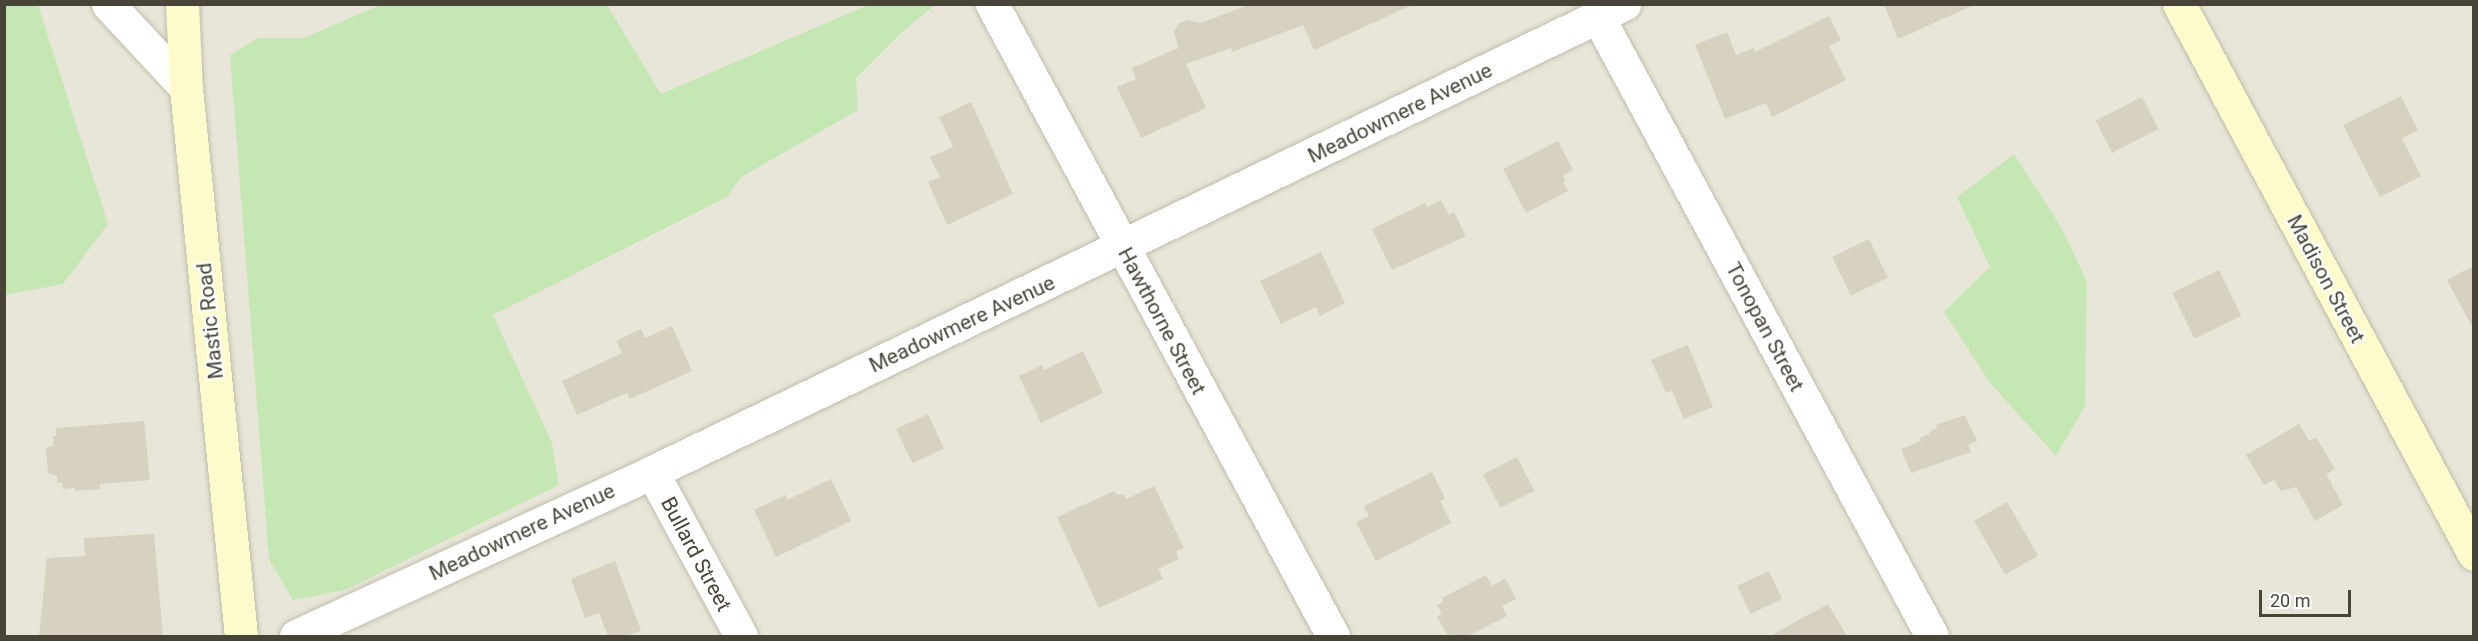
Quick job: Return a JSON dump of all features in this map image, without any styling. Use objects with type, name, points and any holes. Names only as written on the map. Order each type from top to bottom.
[{"type":"main road","name":"Mastic Road","points":[[182,4],[186,88],[241,636]]},
{"type":"main road","name":"Madison Street","points":[[2179,4],[2474,554]]},
{"type":"street","points":[[108,4],[186,88]]},
{"type":"street","name":"Hawthorne Street","points":[[992,4],[1333,636]]},
{"type":"street","name":"Meadowmere Avenue","points":[[296,636],[652,472],[1123,248],[1611,11]]},
{"type":"street","name":"Tonopan Street","points":[[1611,11],[1932,636]]},
{"type":"street","name":"Bullard Street","points":[[652,472],[741,636]]},
{"type":"shaded area","points":[[5,5],[2473,5],[2473,636],[5,636]]},
{"type":"green space","points":[[5,4],[38,5],[108,224],[63,284],[5,295]]},
{"type":"green space","points":[[380,5],[607,5],[661,94],[868,5],[935,5],[902,32],[856,78],[858,110],[741,177],[727,197],[493,315],[552,443],[559,485],[345,590],[293,600],[269,559],[230,55],[258,38],[304,38]]},
{"type":"green space","points":[[2014,154],[2061,227],[2087,282],[2085,406],[2056,456],[1991,384],[1944,312],[1990,267],[1957,197]]},
{"type":"building","points":[[1251,4],[1414,4],[1314,50],[1303,25],[1232,52],[1231,48],[1186,64],[1206,108],[1141,138],[1117,87],[1136,79],[1132,68],[1178,48],[1179,50],[1174,32],[1179,23],[1188,20],[1201,23]]},
{"type":"building","points":[[1884,4],[1976,4],[1898,39]]},
{"type":"building","points":[[1829,16],[1841,40],[1829,46],[1846,80],[1772,117],[1766,103],[1725,119],[1695,45],[1727,32],[1736,55],[1754,48],[1755,52]]},
{"type":"building","points":[[2401,96],[2418,130],[2402,138],[2421,176],[2380,197],[2343,125]]},
{"type":"building","points":[[2142,97],[2158,129],[2112,153],[2096,121]]},
{"type":"building","points":[[971,102],[1013,194],[947,225],[928,182],[940,177],[930,157],[953,147],[939,117]]},
{"type":"building","points":[[1558,141],[1573,170],[1563,176],[1566,180],[1563,182],[1568,191],[1526,213],[1503,169]]},
{"type":"building","points":[[1441,200],[1449,215],[1454,212],[1466,236],[1392,270],[1372,229],[1425,203],[1428,207]]},
{"type":"building","points":[[1869,239],[1888,278],[1851,296],[1832,257]]},
{"type":"building","points":[[1321,252],[1345,303],[1320,316],[1316,307],[1281,324],[1260,281]]},
{"type":"building","points":[[2474,266],[2474,330],[2447,280]]},
{"type":"building","points":[[2219,270],[2241,316],[2195,339],[2172,293]]},
{"type":"building","points":[[672,326],[692,371],[630,399],[627,393],[577,415],[562,381],[622,353],[616,341],[641,329],[645,338]]},
{"type":"building","points":[[1688,345],[1713,407],[1684,419],[1672,391],[1666,393],[1651,360]]},
{"type":"building","points":[[1083,351],[1103,393],[1041,423],[1019,376],[1042,365],[1044,370]]},
{"type":"building","points":[[928,414],[944,448],[912,463],[896,429]]},
{"type":"building","points":[[1965,415],[1977,441],[1968,445],[1971,452],[1911,473],[1901,449],[1921,441],[1920,438],[1937,428],[1936,425]]},
{"type":"building","points":[[144,421],[150,480],[100,484],[100,489],[75,491],[75,488],[63,489],[62,483],[57,483],[57,476],[48,473],[46,448],[54,445],[53,436],[56,436],[56,428]]},
{"type":"building","points":[[2299,424],[2309,441],[2316,437],[2335,469],[2326,474],[2343,505],[2315,521],[2296,487],[2281,491],[2274,480],[2264,485],[2246,455]]},
{"type":"building","points":[[1517,457],[1534,491],[1500,508],[1483,474]]},
{"type":"building","points":[[1432,472],[1445,498],[1440,501],[1451,523],[1376,561],[1356,522],[1369,516],[1364,506]]},
{"type":"building","points":[[831,479],[851,521],[776,557],[754,510],[786,495],[787,500]]},
{"type":"building","points":[[1154,486],[1184,548],[1176,552],[1179,559],[1158,569],[1163,579],[1099,608],[1057,517],[1114,491],[1116,494],[1124,495],[1126,499]]},
{"type":"building","points":[[2007,502],[2038,556],[2005,575],[1974,521]]},
{"type":"building","points":[[154,534],[163,636],[39,636],[47,558],[85,556],[84,538]]},
{"type":"building","points":[[615,561],[641,631],[625,636],[608,636],[599,613],[585,618],[571,579]]},
{"type":"building","points":[[1769,571],[1782,599],[1750,614],[1737,586]]},
{"type":"building","points":[[1486,575],[1492,586],[1505,578],[1516,599],[1502,606],[1507,616],[1468,636],[1452,634],[1448,636],[1437,617],[1442,614],[1437,605],[1443,602],[1442,598]]},
{"type":"building","points":[[1828,604],[1847,636],[1770,636]]}]
